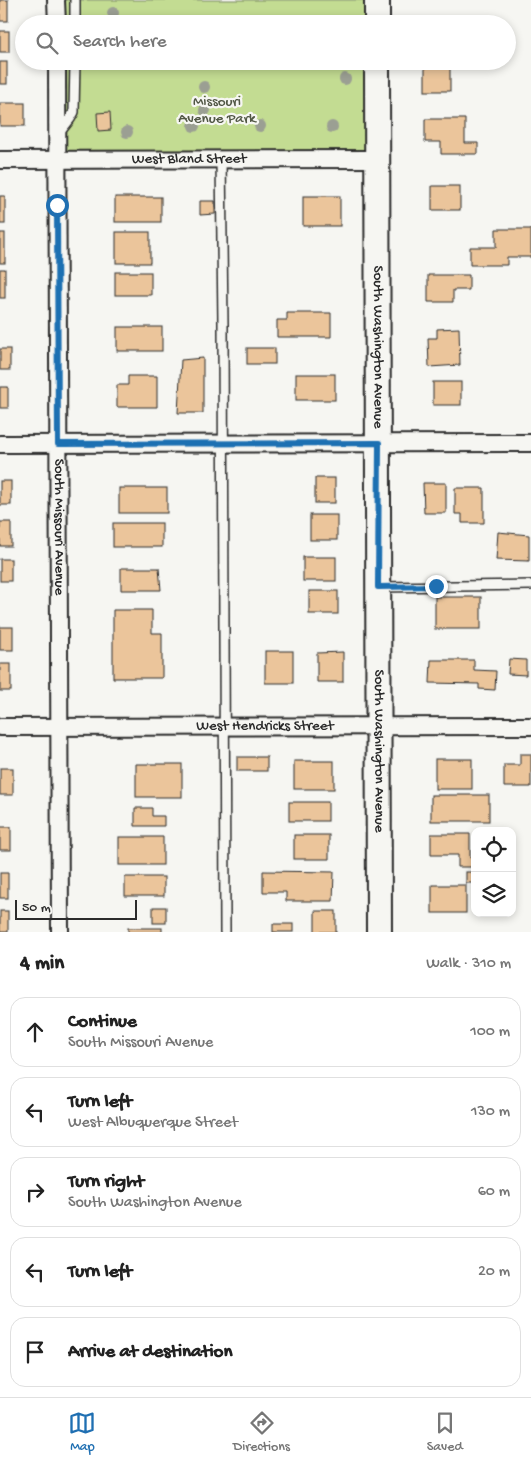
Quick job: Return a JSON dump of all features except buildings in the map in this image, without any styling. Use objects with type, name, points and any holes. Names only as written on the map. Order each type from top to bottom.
[{"type":"street","points":[[56,0],[56,15]]},
{"type":"street","points":[[376,0],[376,15]]},
{"type":"street","name":"South Missouri Avenue","points":[[57,70],[60,932]]},
{"type":"street","name":"South Washington Avenue","points":[[377,70],[379,932]]},
{"type":"street","name":"West Bland Street","points":[[0,160],[377,159]]},
{"type":"street","points":[[0,444],[531,443]]},
{"type":"street","name":"West Hendricks Street","points":[[0,726],[531,726]]},
{"type":"lane","points":[[75,0],[75,15]]},
{"type":"lane","points":[[57,135],[70,120],[74,112],[75,70]]},
{"type":"lane","points":[[221,159],[224,932]]},
{"type":"lane","points":[[378,587],[531,585]]},
{"type":"green space","points":[[56,0],[377,0],[377,15],[57,15]]},
{"type":"green space","name":"Missouri Avenue Park","points":[[57,70],[377,70],[377,159],[57,160]]},
{"type":"route","points":[[57,205],[58,444],[379,443],[378,587],[436,586]]}]
